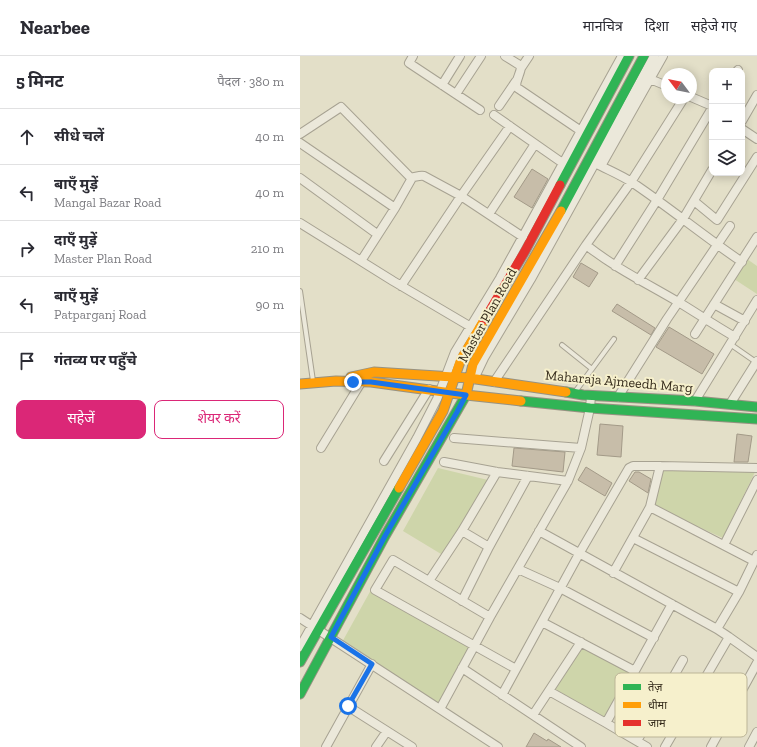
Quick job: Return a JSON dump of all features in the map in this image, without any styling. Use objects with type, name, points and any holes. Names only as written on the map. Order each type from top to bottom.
[{"type":"main road","name":"Master Plan Road","points":[[300,662],[315,627],[443,411],[450,392],[450,377],[525,250],[629,56]]},
{"type":"main road","name":"Master Plan Road","points":[[300,694],[385,536],[457,412],[472,379],[473,364],[552,228],[644,56]]},
{"type":"main road","name":"Maharaja Ajmeedh Marg","points":[[336,381],[374,372],[472,379],[591,396],[695,401],[757,407]]},
{"type":"main road","points":[[300,384],[336,381],[362,381],[466,395],[590,408],[757,419]]},
{"type":"street","points":[[413,56],[409,63],[480,110]]},
{"type":"street","points":[[442,85],[460,56]]},
{"type":"street","points":[[456,94],[481,56]]},
{"type":"street","points":[[505,56],[521,68]]},
{"type":"street","points":[[499,106],[516,81],[521,68],[529,56]]},
{"type":"street","points":[[300,647],[315,627],[417,438],[440,391],[450,377],[455,352],[523,237],[622,56]]},
{"type":"street","points":[[598,164],[654,56]]},
{"type":"street","points":[[472,379],[663,56]]},
{"type":"street","points":[[650,79],[661,84]]},
{"type":"street","points":[[516,81],[516,88],[581,130]]},
{"type":"street","points":[[745,116],[757,95]]},
{"type":"street","points":[[697,99],[709,105]]},
{"type":"street","points":[[494,382],[586,245],[631,182],[680,104]]},
{"type":"street","points":[[300,134],[341,107],[412,178]]},
{"type":"street","points":[[615,266],[657,200],[709,112]]},
{"type":"street","points":[[494,115],[564,164]]},
{"type":"street","points":[[401,286],[510,126]]},
{"type":"street","points":[[745,131],[757,139]]},
{"type":"street","points":[[300,143],[394,208]]},
{"type":"street","points":[[489,214],[535,144]]},
{"type":"street","points":[[694,201],[717,220],[757,157]]},
{"type":"street","points":[[598,164],[631,182],[742,262]]},
{"type":"street","points":[[361,261],[412,178],[419,175],[424,176],[461,196],[523,237]]},
{"type":"street","points":[[638,280],[683,219],[709,175]]},
{"type":"street","points":[[300,178],[377,234]]},
{"type":"street","points":[[300,223],[401,286],[471,327]]},
{"type":"street","points":[[618,397],[730,226]]},
{"type":"street","points":[[695,334],[757,237]]},
{"type":"street","points":[[586,245],[615,266],[735,337]]},
{"type":"street","points":[[695,401],[757,300]]},
{"type":"street","points":[[714,304],[745,321]]},
{"type":"street","points":[[730,404],[756,362]]},
{"type":"street","points":[[321,448],[362,381]]},
{"type":"street","points":[[384,461],[429,389]]},
{"type":"street","points":[[440,709],[490,617],[568,480],[581,448],[590,408],[591,396]]},
{"type":"street","points":[[454,438],[581,448]]},
{"type":"street","points":[[444,462],[497,472],[568,480]]},
{"type":"street","points":[[502,695],[579,554],[629,468],[633,466],[660,466],[757,468]]},
{"type":"street","points":[[613,573],[650,507],[660,466]]},
{"type":"street","points":[[429,581],[462,531],[497,472]]},
{"type":"street","points":[[462,601],[489,547],[528,476]]},
{"type":"street","points":[[724,544],[757,480]]},
{"type":"street","points":[[650,507],[755,558],[739,592],[717,629]]},
{"type":"street","points":[[462,531],[489,547]]},
{"type":"street","points":[[539,532],[717,629],[757,658]]},
{"type":"street","points":[[633,538],[739,592]]},
{"type":"street","points":[[490,617],[393,560],[375,590],[516,669]]},
{"type":"street","points":[[518,569],[560,588],[654,638]]},
{"type":"street","points":[[542,622],[635,671],[672,604]]},
{"type":"street","points":[[300,618],[496,746]]},
{"type":"street","points":[[708,673],[729,637]]},
{"type":"street","points":[[533,715],[580,642]]},
{"type":"street","points":[[676,673],[683,660]]},
{"type":"street","points":[[747,681],[757,663]]},
{"type":"street","points":[[326,747],[372,664]]},
{"type":"street","points":[[462,668],[581,747]]},
{"type":"street","points":[[549,691],[615,728]]},
{"type":"street","points":[[348,706],[412,747]]},
{"type":"street","points":[[606,723],[615,707]]},
{"type":"street","points":[[376,747],[386,731]]},
{"type":"street","points":[[749,747],[757,732]]},
{"type":"street","points":[[630,737],[647,747]]},
{"type":"street","points":[[637,741],[639,737]]},
{"type":"street","points":[[665,747],[671,737]]},
{"type":"street","points":[[711,747],[716,737]]},
{"type":"lane","points":[[300,291],[313,383]]},
{"type":"lane","points":[[573,394],[614,339]]},
{"type":"lane","points":[[730,344],[756,362]]},
{"type":"lane","points":[[562,345],[592,369]]},
{"type":"green space","points":[[747,259],[757,266],[757,294],[734,279]]},
{"type":"green space","points":[[664,464],[756,470],[723,538],[652,506]]},
{"type":"green space","points":[[438,468],[488,480],[446,557],[403,531]]},
{"type":"green space","points":[[372,588],[475,645],[440,709],[341,644]]},
{"type":"green space","points":[[582,646],[631,673],[615,673],[615,701],[605,719],[555,689]]},
{"type":"building","points":[[532,169],[548,179],[532,208],[514,197]]},
{"type":"building","points":[[581,263],[598,273],[589,287],[573,277]]},
{"type":"building","points":[[617,304],[655,328],[651,335],[612,311]]},
{"type":"building","points":[[669,327],[714,354],[702,374],[656,347]]},
{"type":"building","points":[[600,424],[623,426],[621,457],[597,455]]},
{"type":"building","points":[[737,434],[752,436],[748,462],[734,462]]},
{"type":"building","points":[[514,448],[565,452],[563,472],[512,466]]},
{"type":"building","points":[[586,467],[612,483],[605,496],[578,480]]},
{"type":"building","points":[[635,472],[639,472],[651,479],[648,493],[629,481]]},
{"type":"building","points":[[534,733],[547,741],[548,739],[561,747],[526,747]]},
{"type":"traffic: fast","points":[[560,185],[629,56]]},
{"type":"traffic: fast","points":[[561,211],[644,56]]},
{"type":"traffic: fast","points":[[566,392],[583,395],[695,401],[757,407]]},
{"type":"traffic: fast","points":[[300,694],[385,536],[466,395]]},
{"type":"traffic: fast","points":[[521,401],[590,408],[757,419]]},
{"type":"traffic: fast","points":[[300,662],[399,488]]},
{"type":"traffic: slow","points":[[466,395],[473,364],[561,211]]},
{"type":"traffic: slow","points":[[399,488],[443,411],[461,359],[484,320]]},
{"type":"traffic: slow","points":[[351,377],[374,372],[469,378],[566,392]]},
{"type":"traffic: slow","points":[[300,384],[336,381],[371,382],[521,401]]},
{"type":"traffic: jam","points":[[484,320],[525,251],[560,185]]},
{"type":"route","points":[[348,706],[372,664],[331,637],[385,536],[466,395],[371,382],[353,382]]}]
